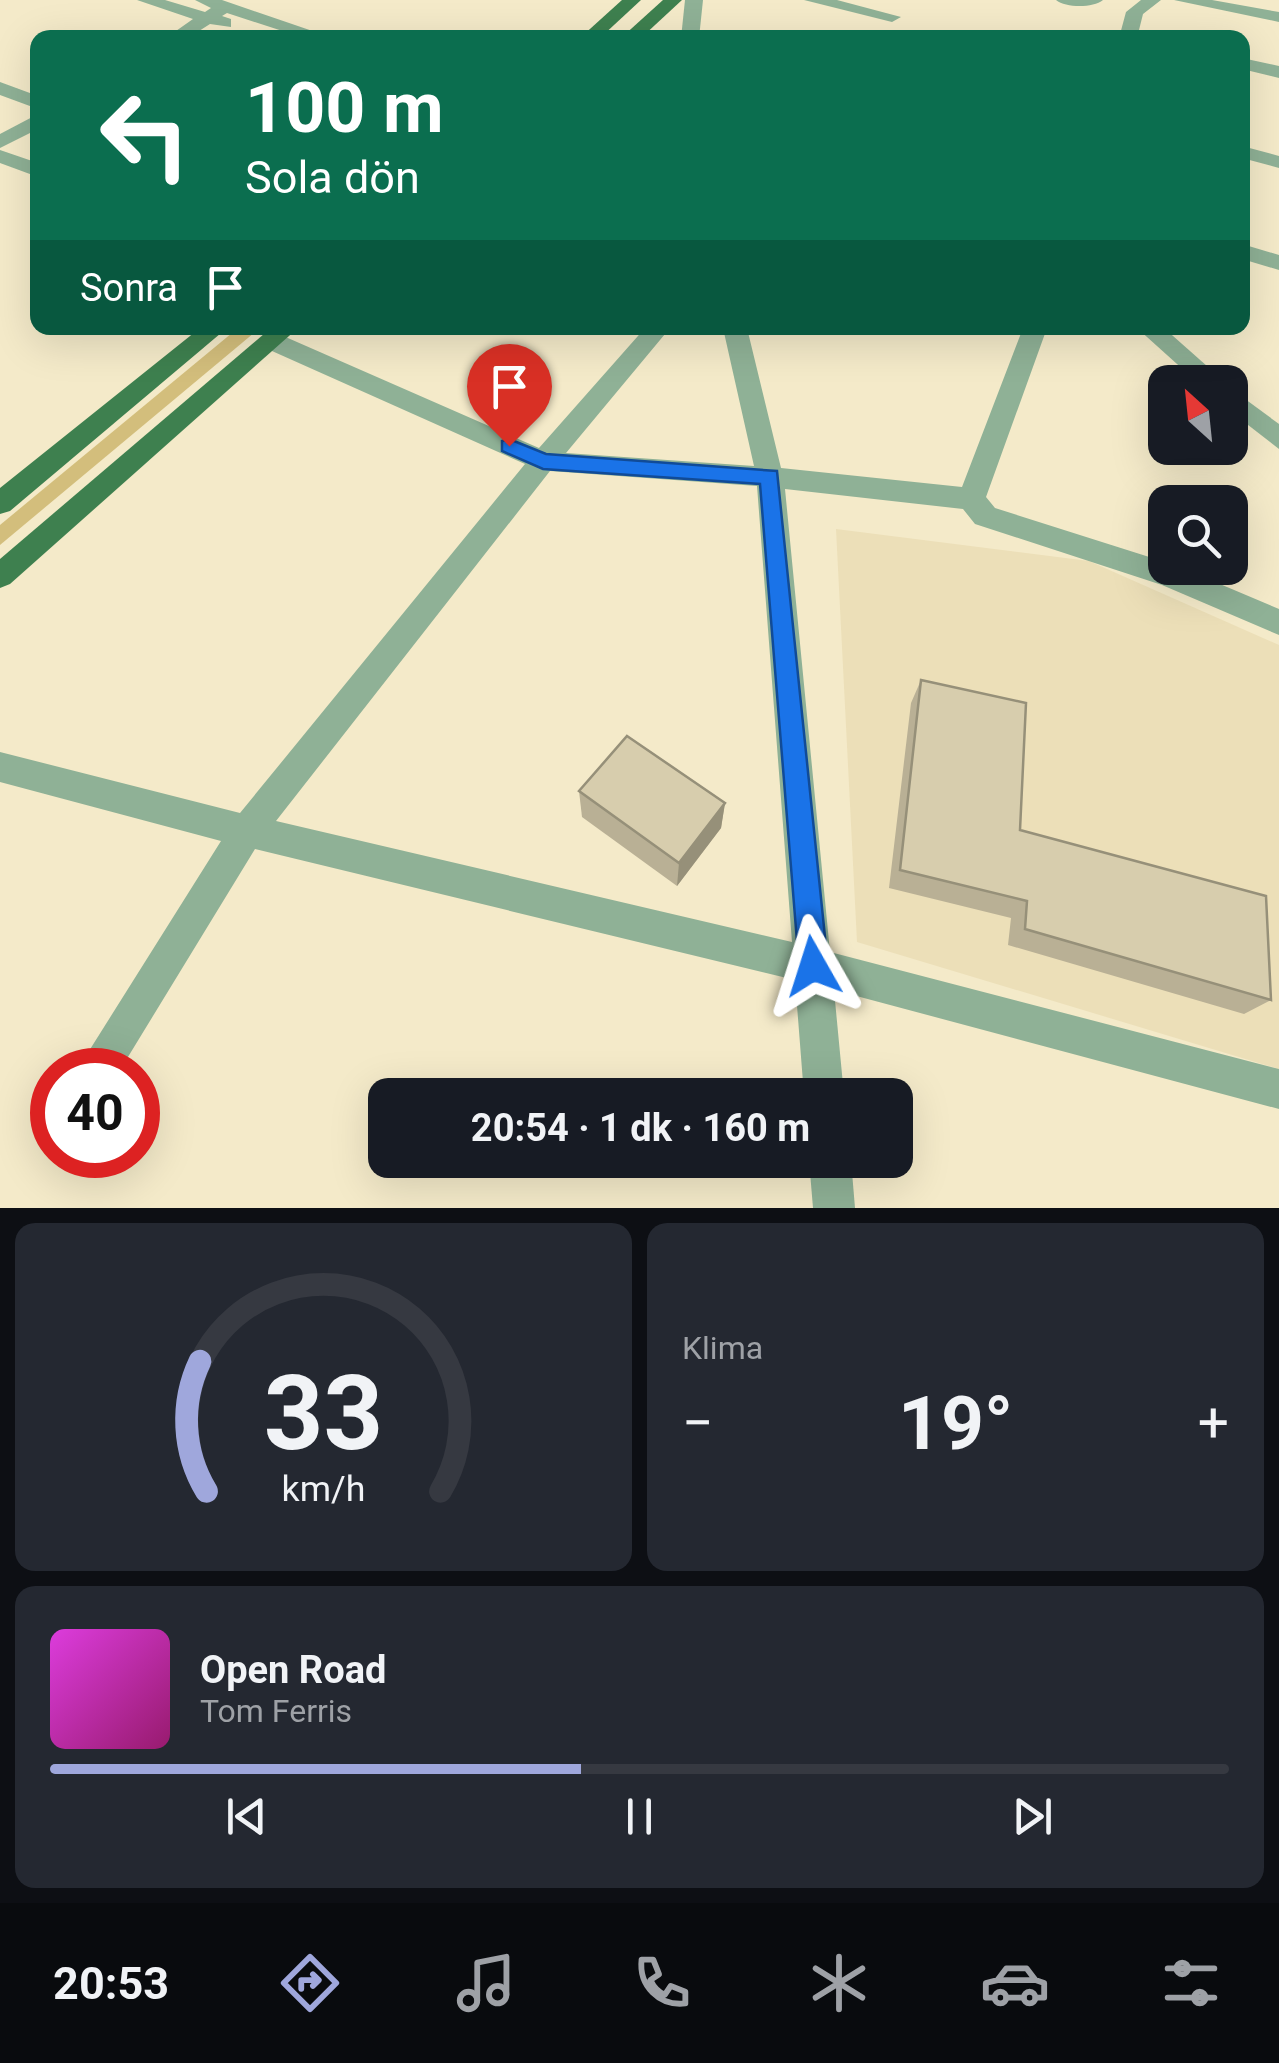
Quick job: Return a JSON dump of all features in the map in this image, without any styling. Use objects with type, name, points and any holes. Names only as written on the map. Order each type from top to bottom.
[{"type":"main road","points":[[639,30],[673,0]]},
{"type":"main road","points":[[597,30],[627,1]]},
{"type":"main road","points":[[0,502],[205,335]]},
{"type":"main road","points":[[0,576],[278,335]]},
{"type":"street","points":[[146,0],[206,9],[249,30]]},
{"type":"street","points":[[691,30],[694,0]]},
{"type":"street","points":[[813,0],[896,9]]},
{"type":"street","points":[[1065,0],[1094,0]]},
{"type":"street","points":[[1130,30],[1135,12],[1152,0]]},
{"type":"street","points":[[1183,0],[1279,17]]},
{"type":"street","points":[[184,30],[206,9],[232,3],[303,30]]},
{"type":"street","points":[[1250,66],[1279,72]]},
{"type":"street","points":[[0,88],[30,100]]},
{"type":"street","points":[[0,142],[30,125]]},
{"type":"street","points":[[1250,154],[1279,162]]},
{"type":"street","points":[[0,156],[30,167]]},
{"type":"street","points":[[1250,254],[1279,263]]},
{"type":"street","points":[[281,335],[543,461],[770,476],[972,499],[985,516],[1172,576],[1279,622]]},
{"type":"street","points":[[111,1048],[248,829],[543,461],[652,335]]},
{"type":"street","points":[[737,335],[770,476],[823,1078]]},
{"type":"street","points":[[972,499],[1032,335]]},
{"type":"street","points":[[1157,335],[1193,365]]},
{"type":"street","points":[[1248,412],[1279,439]]},
{"type":"street","points":[[0,767],[813,966],[1279,1089]]},
{"type":"street","points":[[832,1178],[834,1208]]},
{"type":"shaded area","points":[[230,335],[252,335],[0,545],[0,525]]},
{"type":"shaded area","points":[[836,529],[1089,561],[1279,645],[1279,1069],[857,942]]},
{"type":"building","points":[[921,680],[1026,703],[1020,830],[1266,896],[1271,1000],[1025,929],[1027,901],[900,870]]},
{"type":"building","points":[[627,736],[725,803],[679,863],[579,791]]},
{"type":"route","points":[[509,446],[543,461],[770,476],[780,570],[786,698],[813,966]]}]
